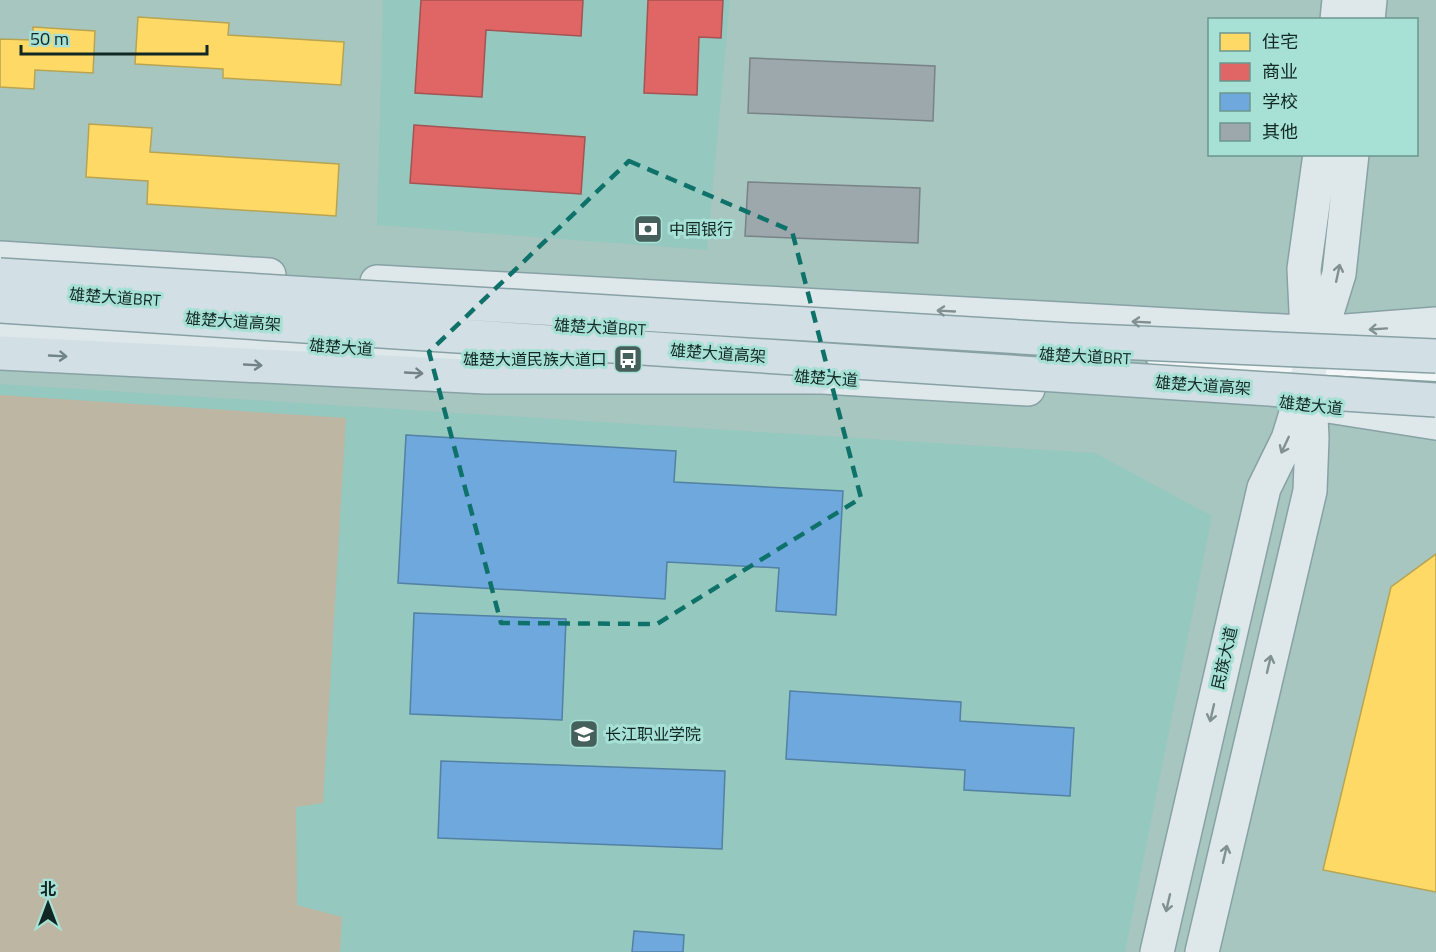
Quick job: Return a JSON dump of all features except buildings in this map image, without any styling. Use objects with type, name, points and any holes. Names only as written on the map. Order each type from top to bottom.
[{"type":"highway","name":"雄楚大道高架","points":[[0,274],[1070,340],[1436,356]]},
{"type":"highway","name":"雄楚大道高架","points":[[0,306],[1436,400]]},
{"type":"highway","points":[[0,353],[486,377],[817,377]]},
{"type":"main road","points":[[1337,18],[1339,0]]},
{"type":"main road","points":[[1368,18],[1370,0]]},
{"type":"main road","name":"民族大道","points":[[1202,952],[1310,491],[1304,403],[1313,332],[1304,269],[1320,156]]},
{"type":"main road","name":"民族大道","points":[[1313,332],[1339,274],[1352,156]]},
{"type":"main road","points":[[0,258],[375,282],[1313,332],[1436,324]]},
{"type":"main road","name":"雄楚大道","points":[[0,324],[817,377],[1304,403],[1436,423]]},
{"type":"main road","name":"民族大道","points":[[1157,952],[1264,488],[1304,403]]},
{"type":"lane","name":"雄楚大道BRT","points":[[1141,359],[1436,376]]},
{"type":"highlighted area","points":[[629,161],[792,231],[861,498],[657,624],[501,623],[429,352]]},
{"type":"shaded area","points":[[383,0],[730,0],[707,250],[377,225]]},
{"type":"shaded area","name":"长江职业学院","points":[[0,384],[1095,453],[1212,516],[1125,952],[0,952]]},
{"type":"shaded area","points":[[0,395],[346,418],[323,803],[296,807],[297,905],[342,917],[340,952],[0,952]]},
{"type":"place","name":"中国银行","points":[[648,229]]},
{"type":"place","name":"雄楚大道民族大道口","points":[[628,359]]},
{"type":"place","name":"长江职业学院","points":[[584,734]]}]
